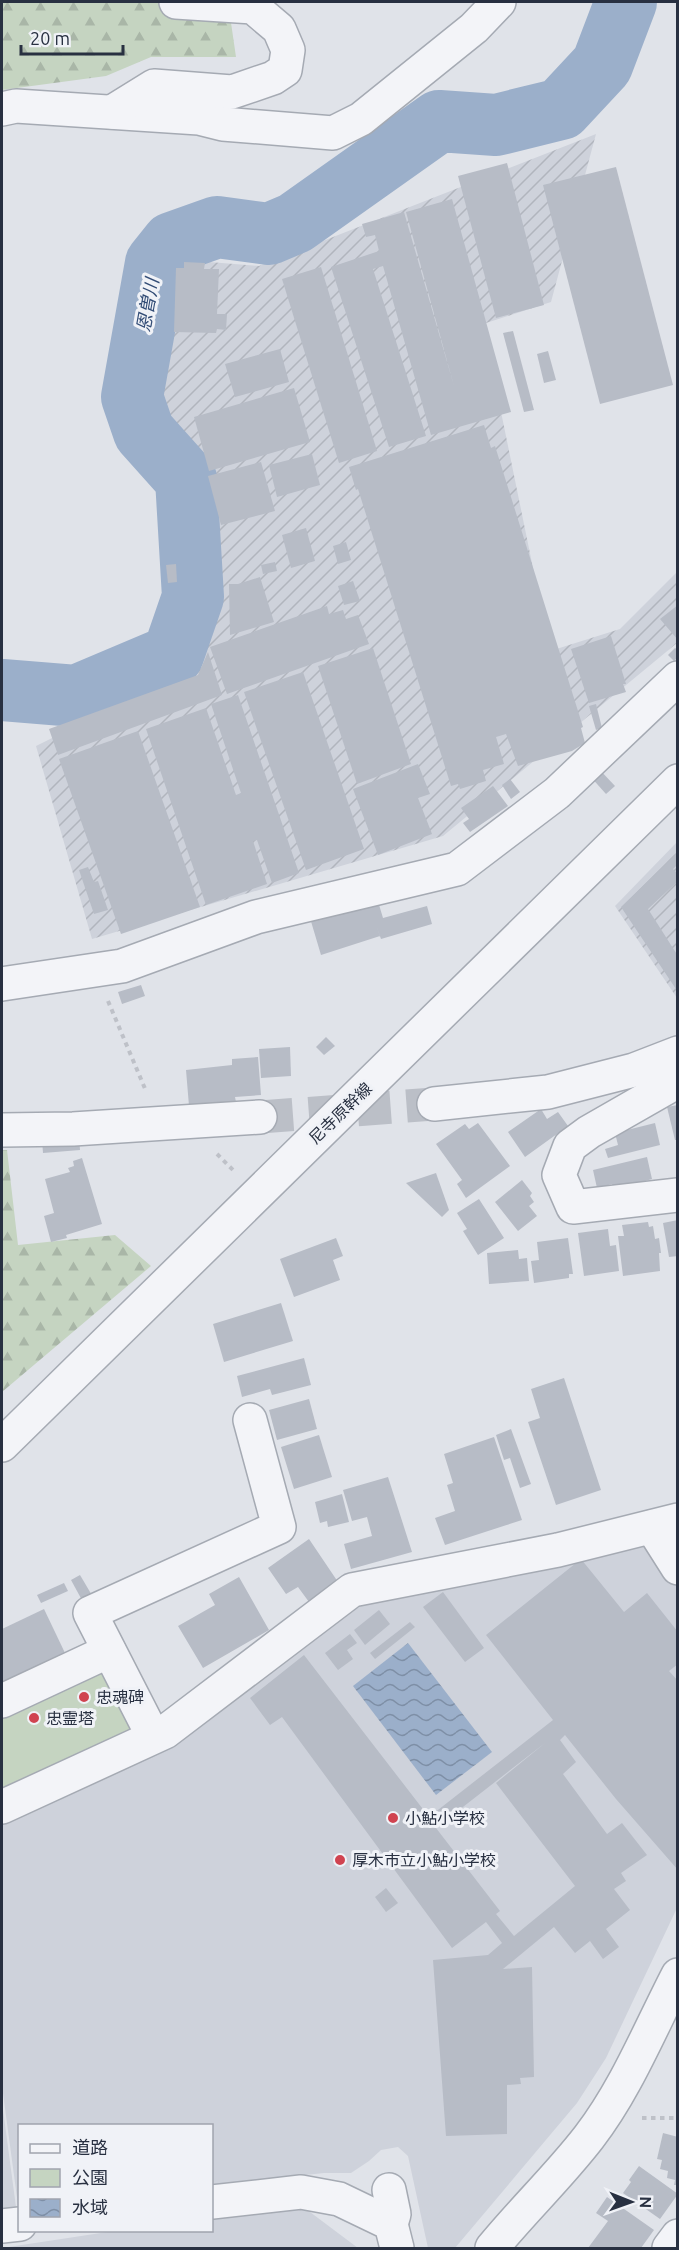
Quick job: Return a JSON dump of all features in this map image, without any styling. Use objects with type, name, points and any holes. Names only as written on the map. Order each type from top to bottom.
[{"type":"street","points":[[112,112],[154,86],[232,92],[273,78],[285,70],[288,50],[279,29],[253,7],[176,2]]},
{"type":"street","points":[[2,109],[16,106],[199,118],[223,124],[333,133],[361,119],[474,28],[499,2]]},
{"type":"street","points":[[2,984],[122,966],[256,917],[457,869],[557,793],[678,678]]},
{"type":"street","name":"尼寺原幹線","points":[[2,1445],[678,781]]},
{"type":"street","points":[[434,1104],[548,1092],[634,1070],[678,1053]]},
{"type":"street","points":[[674,1188],[573,1207],[559,1175],[570,1146],[589,1132],[678,1082]]},
{"type":"street","points":[[2,1131],[73,1129],[260,1117]]},
{"type":"street","points":[[153,1736],[90,1613],[279,1527],[250,1420]]},
{"type":"street","points":[[2,1808],[165,1732],[352,1590],[558,1550],[665,1524],[678,1568]]},
{"type":"street","points":[[2,1701],[109,1651]]},
{"type":"street","points":[[492,2248],[589,2137],[630,2072],[678,1975]]},
{"type":"street","points":[[389,2190],[394,2214],[394,2236]]},
{"type":"street","points":[[213,2202],[300,2192],[339,2199],[394,2236]]},
{"type":"street","points":[[2,2226],[18,2223]]},
{"type":"street","points":[[669,2248],[678,2236]]},
{"type":"path","points":[[95,970],[158,1123]]},
{"type":"shaded area","points":[[596,134],[551,302],[483,324],[550,651],[620,629],[677,572],[677,643],[443,836],[92,939],[36,746],[181,674],[217,522],[147,394],[172,259],[259,266]]},
{"type":"shaded area","points":[[677,842],[677,998],[615,906]]},
{"type":"shaded area","name":"厚木市立小鮎小学校","points":[[651,1538],[677,1578],[677,1908],[606,2058],[577,2103],[455,2248],[428,2248],[408,2156],[398,2147],[381,2150],[351,2173],[324,2173],[213,2185],[213,2124],[18,2124],[18,2205],[2,2086],[2,1812],[355,1605]]},
{"type":"shaded area","points":[[2,2102],[16,2207],[2,2209]]},
{"type":"shaded area","points":[[298,2203],[358,2248],[2,2248],[107,2232],[213,2232],[213,2216]]},
{"type":"green space","points":[[2,2],[228,2],[236,57],[151,57],[106,76],[2,90]]},
{"type":"green space","points":[[2,1150],[7,1150],[18,1245],[115,1235],[151,1266],[2,1392]]},
{"type":"green space","points":[[94,1666],[111,1673],[141,1732],[2,1801],[2,1708]]},
{"type":"water","points":[[408,1643],[492,1752],[436,1795],[353,1686]]},
{"type":"building","points":[[507,163],[544,305],[496,318],[458,176]]},
{"type":"building","points":[[616,167],[673,385],[600,404],[543,185]]},
{"type":"building","points":[[452,199],[511,412],[431,435],[383,266],[373,269],[426,436],[389,447],[331,267],[379,251],[375,235],[366,237],[362,224],[404,212],[454,386],[406,212]]},
{"type":"building","points":[[184,262],[205,263],[204,269],[219,269],[217,314],[227,314],[226,330],[217,329],[216,333],[174,332],[176,268],[184,268]]},
{"type":"building","points":[[321,267],[377,451],[339,463],[282,279]]},
{"type":"building","points":[[513,331],[534,410],[524,412],[503,333]]},
{"type":"building","points":[[280,349],[289,382],[235,397],[225,364]]},
{"type":"building","points":[[548,351],[556,380],[544,383],[537,354]]},
{"type":"building","points":[[294,388],[310,442],[209,471],[194,417]]},
{"type":"building","points":[[484,425],[491,448],[495,446],[583,727],[581,728],[585,743],[572,751],[518,766],[506,734],[496,737],[504,764],[483,770],[486,781],[460,789],[458,784],[451,786],[358,489],[356,490],[349,467]]},
{"type":"building","points":[[312,454],[320,485],[277,497],[269,465]]},
{"type":"building","points":[[261,462],[275,511],[221,525],[208,476]]},
{"type":"building","points":[[306,528],[315,561],[291,568],[282,535]]},
{"type":"building","points":[[346,542],[351,560],[338,564],[333,546]]},
{"type":"building","points":[[275,562],[277,571],[263,574],[261,565]]},
{"type":"building","points":[[176,564],[177,582],[168,583],[166,565]]},
{"type":"building","points":[[260,577],[274,622],[230,635],[229,584],[238,584]]},
{"type":"building","points":[[353,581],[360,601],[344,605],[338,586]]},
{"type":"building","points":[[678,605],[678,640],[660,619]]},
{"type":"building","points":[[327,606],[329,614],[343,610],[346,619],[358,615],[369,644],[227,694],[210,647]]},
{"type":"building","points":[[611,636],[626,684],[623,684],[626,692],[589,703],[571,649]]},
{"type":"building","points":[[373,648],[411,764],[357,784],[318,666]]},
{"type":"building","points":[[675,648],[678,650],[678,657],[674,661],[668,655]]},
{"type":"building","points":[[208,652],[222,695],[58,755],[49,729],[198,675]]},
{"type":"building","points":[[303,672],[364,849],[306,870],[244,692]]},
{"type":"building","points":[[238,695],[299,873],[272,883],[257,840],[253,841],[267,884],[206,905],[146,729],[206,708],[236,795],[241,793],[211,704]]},
{"type":"building","points":[[596,704],[602,728],[596,730],[589,706]]},
{"type":"building","points":[[138,731],[200,907],[121,934],[59,759]]},
{"type":"building","points":[[418,764],[430,794],[418,798],[432,834],[378,855],[353,789]]},
{"type":"building","points":[[598,768],[615,786],[606,794],[589,775]]},
{"type":"building","points":[[510,779],[520,792],[511,799],[502,785]]},
{"type":"building","points":[[493,786],[508,806],[470,832],[463,823],[469,819],[461,808]]},
{"type":"building","points":[[678,852],[678,864],[673,869],[678,874],[678,881],[648,909],[678,956],[678,992],[621,907]]},
{"type":"building","points":[[88,867],[94,882],[98,881],[108,910],[94,914],[79,870]]},
{"type":"building","points":[[377,898],[383,918],[427,906],[432,924],[381,939],[380,936],[321,955],[310,918]]},
{"type":"building","points":[[141,985],[145,996],[122,1004],[118,992]]},
{"type":"building","points":[[326,1037],[335,1046],[324,1055],[316,1047]]},
{"type":"building","points":[[290,1047],[291,1076],[261,1078],[259,1049]]},
{"type":"building","points":[[258,1057],[261,1095],[235,1097],[236,1102],[189,1106],[186,1070],[232,1065],[232,1059]]},
{"type":"building","points":[[678,1105],[678,1140],[675,1140],[667,1107]]},
{"type":"building","points":[[541,1109],[547,1119],[558,1112],[568,1126],[525,1157],[508,1132]]},
{"type":"building","points":[[478,1123],[510,1166],[466,1198],[457,1184],[462,1180],[436,1144],[465,1124],[469,1129]]},
{"type":"building","points":[[655,1123],[660,1145],[608,1158],[605,1149],[618,1145],[615,1133]]},
{"type":"building","points":[[79,1137],[80,1150],[43,1153],[42,1140]]},
{"type":"building","points":[[647,1157],[652,1179],[645,1181],[646,1185],[614,1189],[612,1184],[597,1188],[593,1170]]},
{"type":"building","points":[[82,1158],[102,1224],[51,1242],[44,1216],[54,1213],[45,1179],[70,1172],[68,1168],[74,1166],[73,1161]]},
{"type":"building","points":[[436,1173],[449,1210],[442,1217],[406,1183]]},
{"type":"building","points":[[522,1180],[532,1193],[530,1196],[534,1202],[529,1206],[537,1216],[518,1231],[495,1202]]},
{"type":"building","points":[[479,1199],[504,1238],[478,1255],[463,1231],[467,1229],[457,1213]]},
{"type":"building","points":[[678,1220],[678,1256],[669,1257],[663,1223]]},
{"type":"building","points":[[648,1222],[649,1227],[653,1226],[655,1239],[659,1238],[660,1271],[623,1276],[618,1236],[624,1236],[622,1225]]},
{"type":"building","points":[[608,1229],[610,1246],[616,1245],[619,1271],[584,1276],[578,1233]]},
{"type":"building","points":[[336,1238],[343,1256],[333,1260],[340,1280],[294,1297],[280,1259]]},
{"type":"building","points":[[568,1238],[573,1274],[569,1274],[569,1278],[534,1283],[531,1261],[539,1260],[537,1242]]},
{"type":"building","points":[[518,1250],[519,1259],[527,1258],[529,1281],[489,1284],[487,1253]]},
{"type":"building","points":[[281,1303],[293,1341],[224,1362],[213,1324]]},
{"type":"building","points":[[304,1358],[311,1385],[272,1395],[270,1389],[242,1397],[237,1376]]},
{"type":"building","points":[[564,1378],[601,1490],[556,1505],[528,1422],[540,1418],[531,1389]]},
{"type":"building","points":[[309,1399],[317,1429],[277,1440],[269,1410]]},
{"type":"building","points":[[511,1429],[531,1484],[520,1488],[510,1458],[504,1460],[496,1435]]},
{"type":"building","points":[[319,1435],[332,1477],[294,1489],[281,1447]]},
{"type":"building","points":[[494,1437],[522,1520],[445,1545],[435,1518],[455,1511],[447,1485],[453,1483],[444,1454]]},
{"type":"building","points":[[388,1477],[412,1552],[351,1569],[344,1544],[372,1536],[367,1517],[352,1521],[343,1490]]},
{"type":"building","points":[[342,1494],[349,1522],[328,1527],[327,1521],[320,1523],[315,1502]]},
{"type":"building","points":[[309,1539],[338,1582],[309,1602],[298,1587],[286,1594],[268,1568]]},
{"type":"building","points":[[581,1559],[624,1612],[647,1593],[678,1632],[678,1664],[669,1671],[678,1681],[678,1870],[616,1799],[565,1735],[560,1740],[576,1762],[563,1774],[607,1834],[622,1823],[647,1855],[621,1873],[626,1881],[614,1889],[630,1910],[606,1929],[619,1947],[603,1959],[590,1941],[575,1953],[554,1927],[503,1969],[532,1967],[534,2077],[520,2078],[521,2084],[507,2085],[507,2134],[446,2136],[433,1960],[488,1955],[502,1943],[486,1922],[452,1948],[282,1717],[270,1725],[250,1698],[304,1655],[429,1817],[553,1720],[486,1635]],"holes":[[[545,1743],[496,1783],[575,1886],[514,1936],[496,1914],[500,1911],[436,1828]]]},
{"type":"building","points":[[80,1575],[93,1597],[83,1602],[71,1580]]},
{"type":"building","points":[[239,1577],[269,1630],[203,1668],[178,1626],[215,1605],[209,1594]]},
{"type":"building","points":[[64,1583],[68,1591],[41,1603],[37,1595]]},
{"type":"building","points":[[443,1592],[484,1648],[465,1662],[423,1607]]},
{"type":"building","points":[[44,1609],[65,1653],[2,1682],[2,1629]]},
{"type":"building","points":[[379,1610],[390,1624],[365,1645],[354,1630]]},
{"type":"building","points":[[410,1622],[415,1627],[375,1659],[370,1653]]},
{"type":"building","points":[[350,1634],[357,1643],[347,1650],[353,1659],[338,1670],[325,1653]]},
{"type":"building","points":[[386,1888],[398,1903],[386,1912],[375,1897]]},
{"type":"building","points":[[663,2133],[678,2137],[678,2185],[674,2185],[675,2180],[667,2178],[668,2171],[660,2169],[662,2160],[657,2159]]},
{"type":"building","points":[[639,2166],[678,2194],[660,2219],[623,2193]]},
{"type":"building","points":[[607,2197],[654,2230],[641,2248],[588,2248],[608,2221],[596,2213]]},
{"type":"waterway","name":"恩曽川","points":[[2,690],[76,696],[173,655],[193,597],[186,479],[144,432],[132,397],[156,263],[172,243],[217,227],[269,234],[295,223],[439,121],[496,125],[561,109],[602,65],[626,2]]},
{"type":"tunnel","points":[[260,1117],[434,1104]]},
{"type":"place","name":"忠魂碑","points":[[84,1697]]},
{"type":"place","name":"忠霊塔","points":[[34,1718]]},
{"type":"place","name":"小鮎小学校","points":[[393,1818]]},
{"type":"place","name":"厚木市立小鮎小学校","points":[[340,1860]]}]
